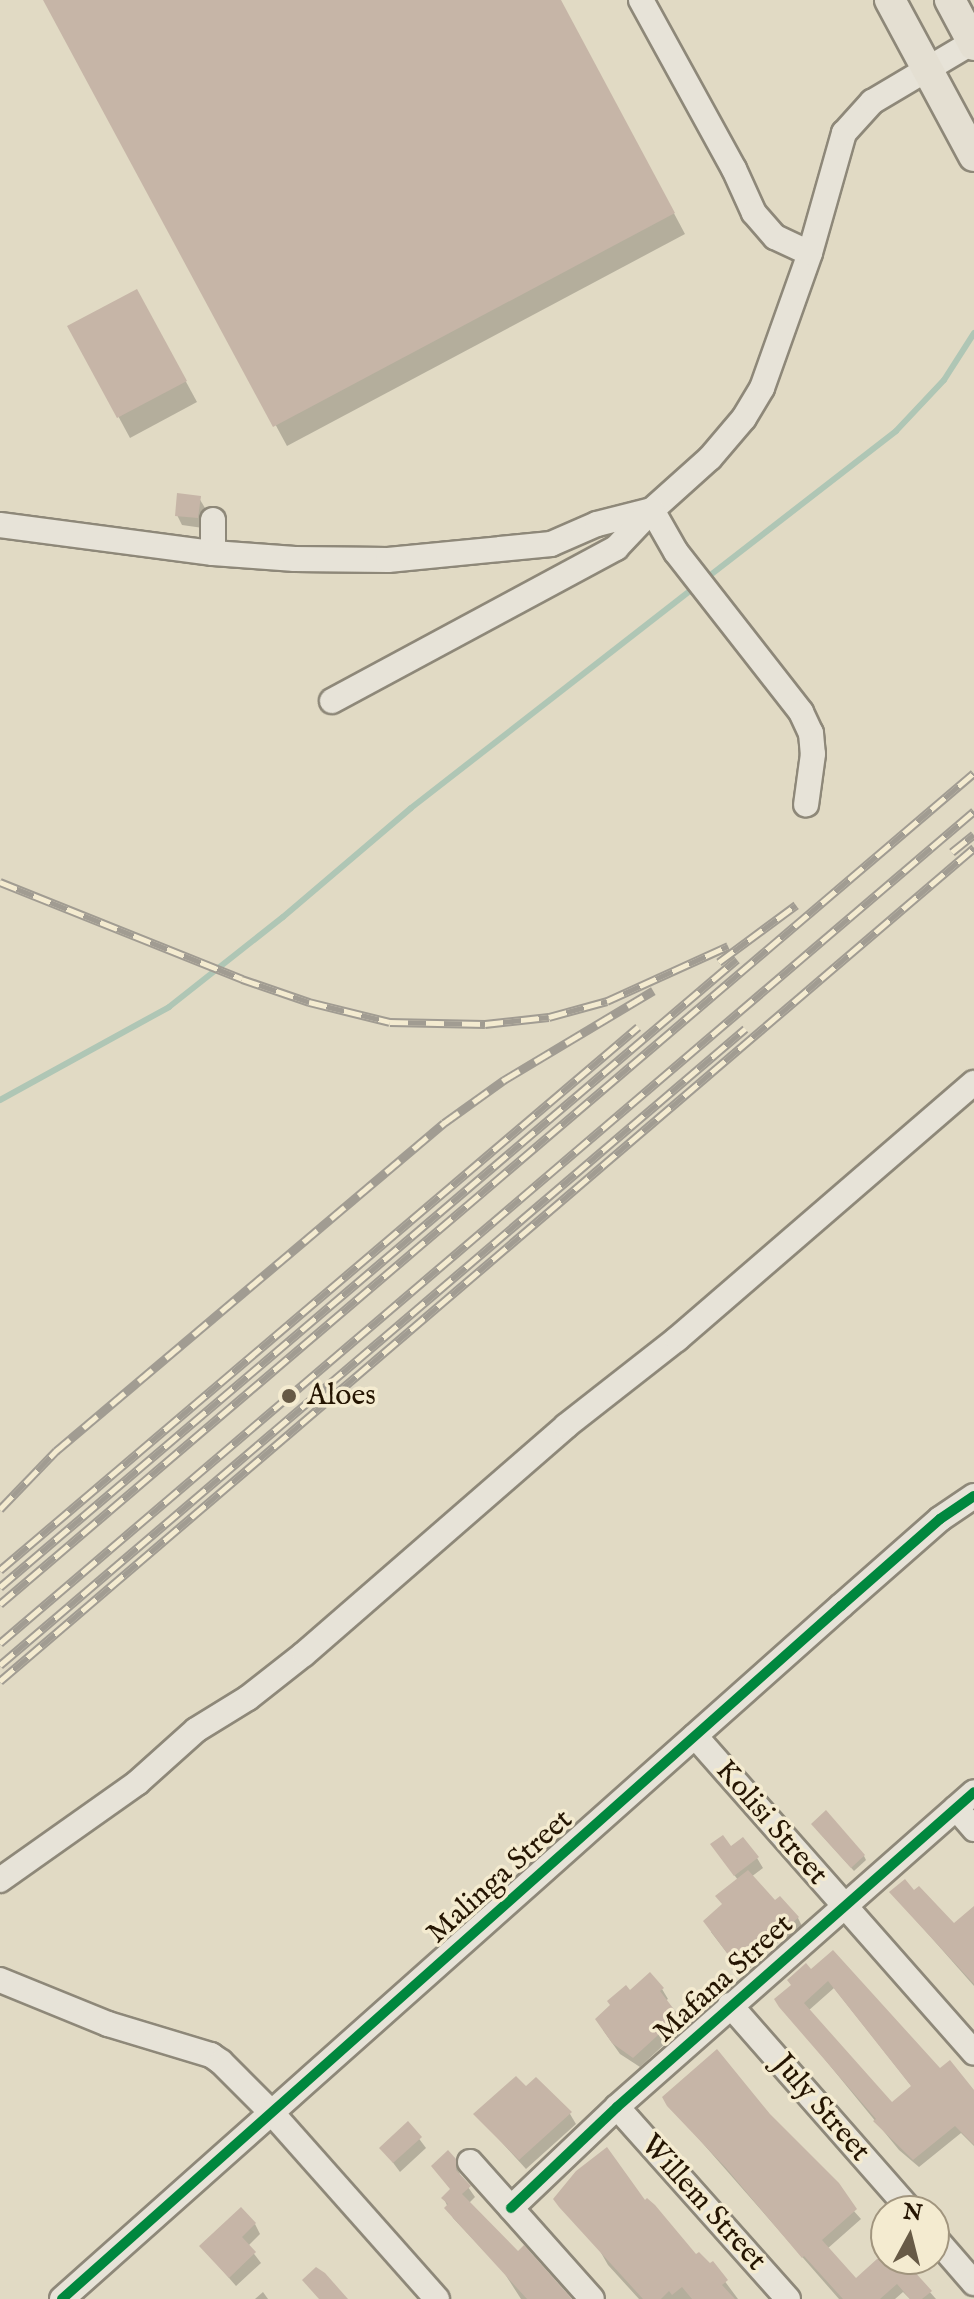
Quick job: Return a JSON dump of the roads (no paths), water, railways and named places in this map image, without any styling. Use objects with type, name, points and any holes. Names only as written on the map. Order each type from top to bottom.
[{"type":"main road","points":[[890,0],[974,156]]},
{"type":"main road","points":[[950,0],[973,44]]},
{"type":"street","points":[[641,0],[734,169],[754,213],[775,237],[810,253]]},
{"type":"street","points":[[332,701],[616,548],[652,510],[710,458],[744,418],[762,388],[810,253],[844,133],[872,102],[973,44]]},
{"type":"street","points":[[652,510],[676,552],[801,712],[811,733],[813,754],[806,805]]},
{"type":"street","points":[[0,525],[213,553],[295,559],[417,557],[551,544],[597,524],[652,510]]},
{"type":"street","points":[[213,520],[213,553]]},
{"type":"street","points":[[0,1880],[137,1783],[196,1730],[248,1698],[304,1654],[566,1426],[677,1339],[974,1083]]},
{"type":"street","name":"Malinga Street","points":[[62,2299],[940,1519],[974,1496]]},
{"type":"street","name":"Kolisi Street","points":[[695,1736],[974,2053]]},
{"type":"street","points":[[965,1800],[974,1829]]},
{"type":"street","name":"Mafana Street","points":[[511,2208],[730,2005],[965,1800]]},
{"type":"street","points":[[0,1980],[108,2024],[211,2055],[242,2081],[271,2112],[437,2299]]},
{"type":"street","name":"July Street","points":[[730,2005],[897,2195]]},
{"type":"street","name":"Willem Street","points":[[617,2107],[788,2299]]},
{"type":"street","points":[[470,2162],[592,2299]]},
{"type":"street","points":[[950,2255],[974,2283]]},
{"type":"waterway","points":[[704,580],[896,431],[944,380],[974,333]]},
{"type":"waterway","points":[[0,1100],[169,1007],[283,917],[411,808],[695,587]]},
{"type":"railway","points":[[0,1604],[974,773]]},
{"type":"railway","points":[[0,1643],[974,811]]},
{"type":"railway","points":[[952,852],[974,834]]},
{"type":"railway","points":[[0,1681],[974,848]]},
{"type":"railway","points":[[0,882],[242,979],[309,1002],[390,1022],[485,1024],[549,1017],[607,1001],[728,946]]},
{"type":"railway","points":[[719,962],[796,905]]},
{"type":"railway","points":[[0,1587],[737,959]]},
{"type":"railway","points":[[0,1509],[56,1451],[444,1123],[504,1080],[653,991]]},
{"type":"railway","points":[[0,1570],[638,1027]]},
{"type":"railway","points":[[0,1665],[745,1029]]},
{"type":"place","name":"Aloes","points":[[289,1396]]}]
